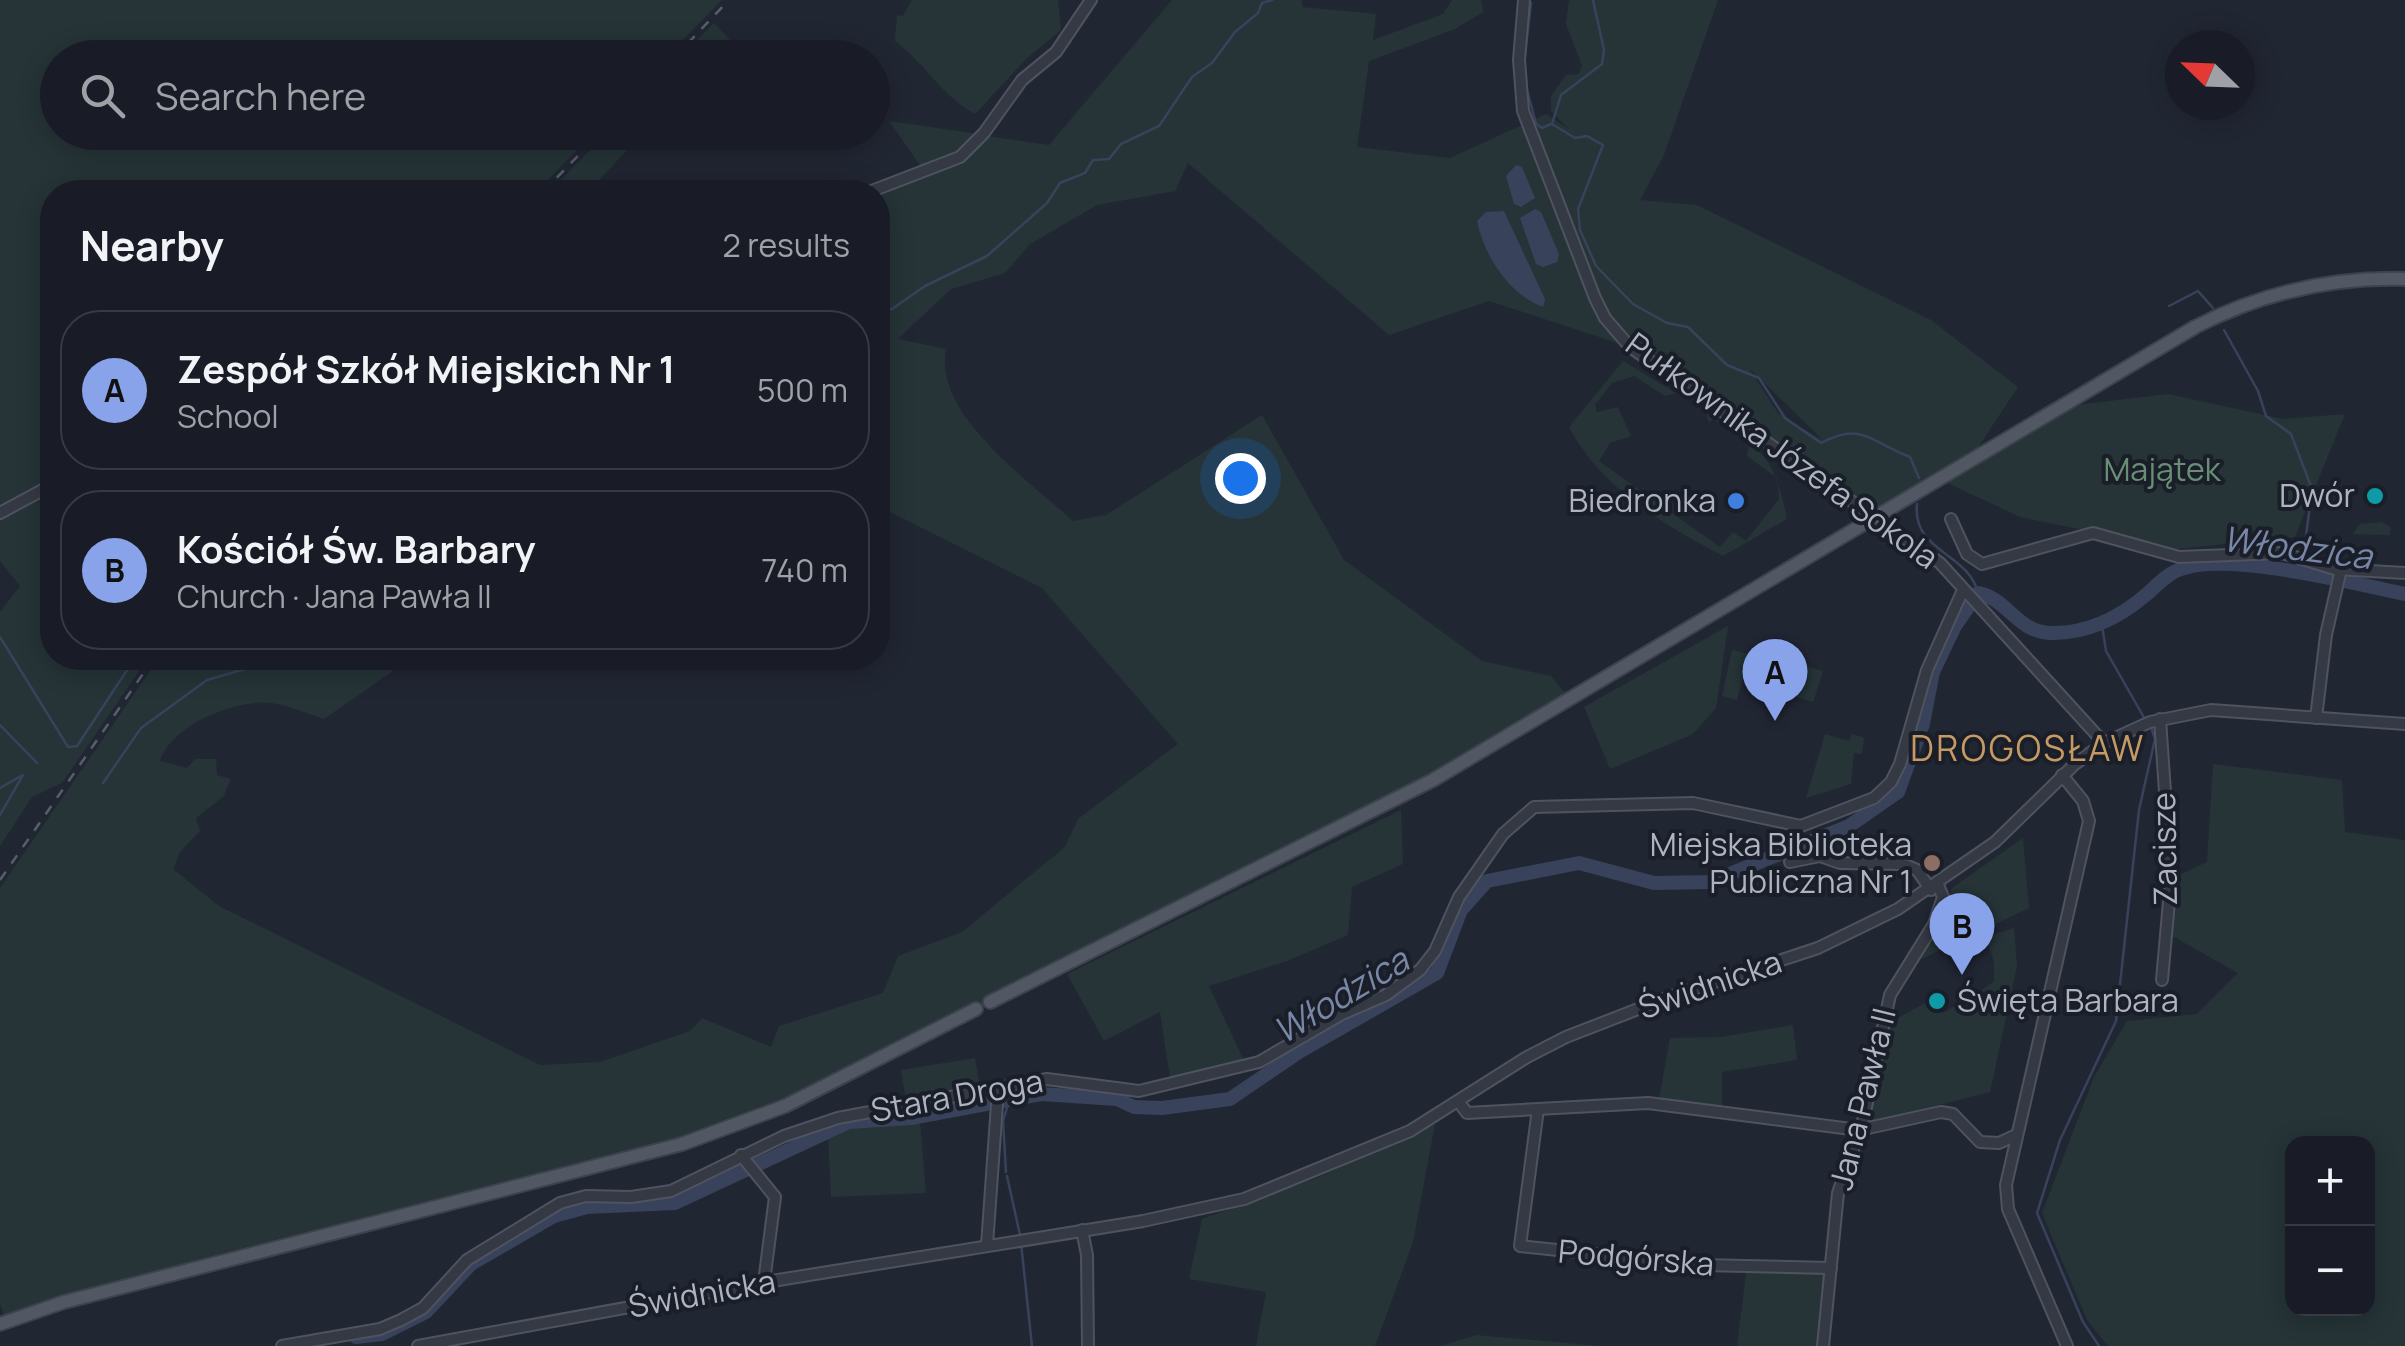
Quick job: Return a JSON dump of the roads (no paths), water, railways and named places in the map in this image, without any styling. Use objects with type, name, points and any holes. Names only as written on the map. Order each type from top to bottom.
[{"type":"main road","points":[[990,1002],[1433,780],[2157,348],[2233,309],[2312,285],[2405,279]]},
{"type":"main road","points":[[0,1324],[82,1297],[682,1144],[785,1106],[976,1009]]},
{"type":"street","points":[[890,184],[960,157],[984,133],[1022,80],[1056,52],[1091,0]]},
{"type":"street","name":"Pułkownika Józefa Sokola","points":[[1524,0],[1518,60],[1522,111],[1605,318],[1630,347],[1940,563],[2104,742]]},
{"type":"street","points":[[0,513],[40,491]]},
{"type":"street","points":[[1951,519],[1967,554],[1982,564],[2093,534],[2178,557],[2282,553],[2339,576],[2405,573]]},
{"type":"street","points":[[2316,718],[2339,576]]},
{"type":"street","name":"Stara Droga","points":[[282,1346],[380,1329],[402,1320],[422,1308],[467,1260],[560,1203],[586,1196],[631,1197],[671,1190],[838,1118],[998,1093],[1058,1078],[1139,1091],[1247,1067],[1386,995],[1420,970],[1435,951],[1459,898],[1502,834],[1534,807],[1693,803],[1800,826],[1874,798],[1891,782],[1900,764],[1934,650],[1966,593]]},
{"type":"street","name":"Świdnicka","points":[[418,1346],[1244,1199],[1376,1148],[1458,1102],[1527,1056],[1566,1037],[1669,997],[1818,948],[1934,888],[1996,841],[2062,775],[2104,742],[2151,721],[2211,710],[2405,724]]},
{"type":"street","name":"Zacisze","points":[[2151,721],[2171,879],[2162,980]]},
{"type":"street","points":[[2062,775],[2082,802],[2089,821],[2014,1136],[2006,1185],[2008,1208],[2067,1346]]},
{"type":"street","points":[[1790,862],[1820,856],[1840,863],[1903,864],[1917,870],[1934,888]]},
{"type":"street","name":"Jana Pawła II","points":[[1823,1346],[1838,1193],[1859,1130],[1890,995],[1934,924],[1943,897],[1934,888]]},
{"type":"street","points":[[987,1245],[998,1093]]},
{"type":"street","points":[[1458,1102],[1468,1113],[1648,1103],[1859,1130],[1941,1112],[1953,1114],[1980,1142],[1999,1143],[2014,1136]]},
{"type":"street","name":"Podgórska","points":[[1538,1109],[1520,1246],[1701,1265],[1831,1268]]},
{"type":"street","points":[[743,1157],[776,1203],[764,1282]]},
{"type":"street","points":[[1082,1230],[1087,1256],[1088,1346]]},
{"type":"water","points":[[1516,165],[1522,167],[1535,198],[1521,207],[1514,204],[1506,176]]},
{"type":"water","points":[[1535,209],[1541,212],[1559,254],[1557,262],[1543,267],[1536,264],[1520,218]]},
{"type":"water","points":[[1504,211],[1545,299],[1543,307],[1509,283],[1485,247],[1477,221],[1486,212]]},
{"type":"waterway","points":[[890,309],[925,286],[987,256],[1047,203],[1060,183],[1085,173],[1093,160],[1109,159],[1121,144],[1159,126],[1192,77],[1212,63],[1235,32],[1258,13],[1262,3],[1272,0]]},
{"type":"waterway","points":[[1552,124],[1561,95],[1602,64],[1604,50],[1593,0]]},
{"type":"waterway","points":[[1524,63],[1531,3]]},
{"type":"waterway","points":[[1526,86],[1536,124],[1542,128],[1551,124]]},
{"type":"waterway","points":[[1552,124],[1575,138],[1587,136],[1603,145],[1578,209],[1580,230],[1596,266],[1633,304],[1667,323],[1688,327],[1727,365],[1759,378],[1785,418],[1821,443],[1847,434],[1866,436],[1910,457],[1919,478]]},
{"type":"waterway","points":[[2169,306],[2198,291],[2213,308]]},
{"type":"waterway","points":[[2224,330],[2258,391],[2266,416],[2291,434],[2312,489],[2304,552]]},
{"type":"waterway","points":[[1917,504],[1923,532],[1964,569],[1978,593]]},
{"type":"waterway","points":[[2291,571],[2294,562]]},
{"type":"waterway","name":"Włodzica","points":[[356,1337],[382,1334],[426,1312],[471,1264],[554,1216],[587,1207],[675,1203],[849,1122],[911,1118],[1041,1094],[1117,1099],[1134,1107],[1162,1108],[1230,1099],[1299,1052],[1437,973],[1461,910],[1487,881],[1579,863],[1654,883],[1710,882],[1849,826],[1898,792],[1923,724],[1933,672],[1955,626],[1978,593],[1997,601],[2029,627],[2050,633],[2077,631],[2102,623],[2136,603],[2173,572],[2205,564],[2293,571],[2405,594]]},
{"type":"waterway","points":[[2102,625],[2106,651],[2146,721]]},
{"type":"waterway","points":[[0,637],[68,747],[77,746],[127,670]]},
{"type":"waterway","points":[[103,783],[141,728],[207,680],[242,670]]},
{"type":"waterway","points":[[0,725],[37,763]]},
{"type":"waterway","points":[[2099,1346],[2083,1322],[2037,1213],[2060,1140],[2116,1021],[2139,810],[2155,739],[2151,727]]},
{"type":"waterway","points":[[0,815],[23,775]]},
{"type":"waterway","points":[[0,788],[21,776]]},
{"type":"waterway","points":[[1006,1172],[1003,1121],[1009,1101]]},
{"type":"waterway","points":[[1007,1176],[1020,1235]]},
{"type":"waterway","points":[[1021,1243],[1032,1346]]},
{"type":"railway","points":[[691,40],[729,0]]},
{"type":"railway","points":[[555,180],[584,150]]},
{"type":"railway","points":[[0,880],[146,670]]},
{"type":"place","name":"Dwór","points":[[2375,496]]},
{"type":"place","name":"Biedronka","points":[[1736,501]]},
{"type":"place","name":"Zespół Szkół Miejskich Nr 1","points":[[1775,721]]},
{"type":"place","name":"Miejska Biblioteka Publiczna Nr 1","points":[[1932,863]]},
{"type":"place","name":"Kościół Św. Barbary","points":[[1962,975]]},
{"type":"place","name":"Święta Barbara","points":[[1937,1001]]},
{"type":"district","name":"DROGOSŁAW","points":[[2028,749]]},
{"type":"park label","name":"Majątek","points":[[2162,470]]}]
